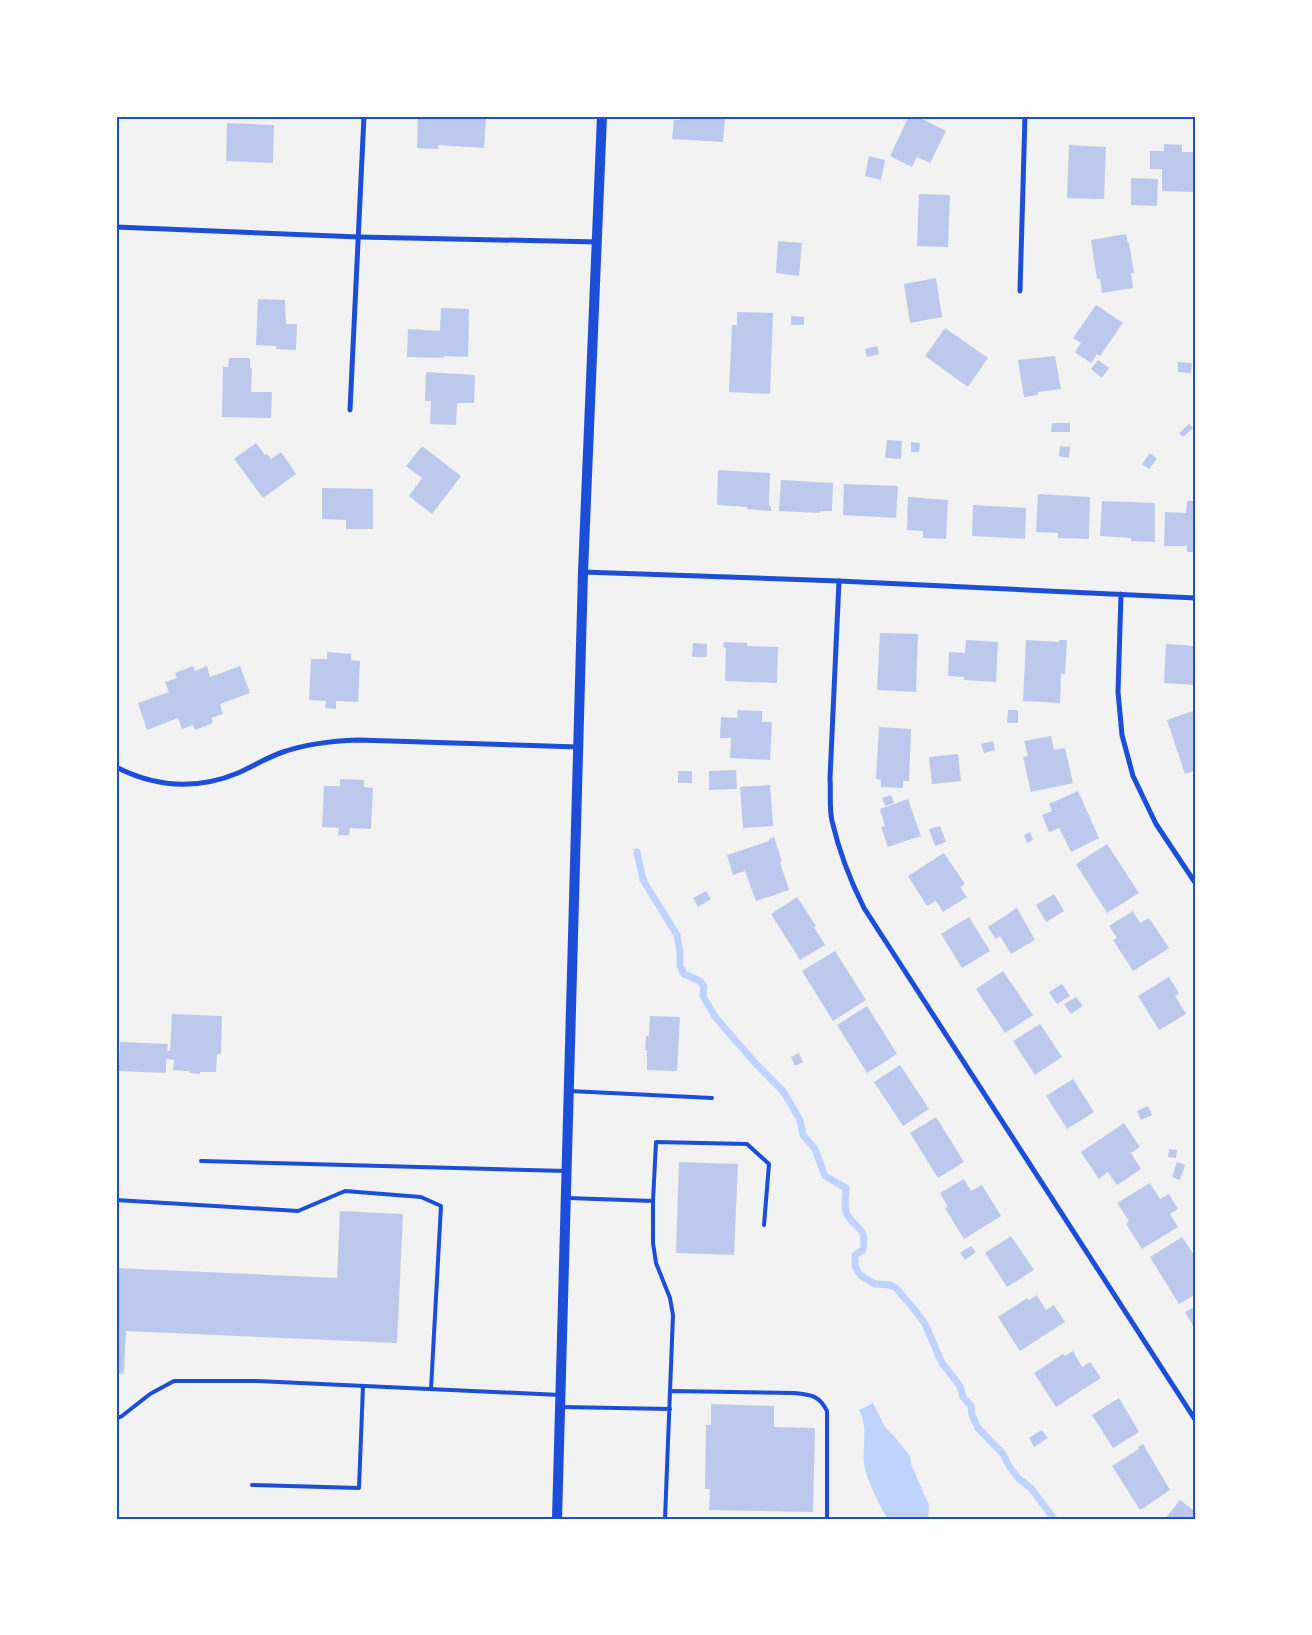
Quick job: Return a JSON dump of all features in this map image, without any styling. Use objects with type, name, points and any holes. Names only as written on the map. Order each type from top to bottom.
[{"type":"main road","points":[[557,1519],[583,572],[602,116]]},
{"type":"street","points":[[350,410],[364,116]]},
{"type":"street","points":[[1020,291],[1025,116]]},
{"type":"street","points":[[116,227],[359,237],[598,242]]},
{"type":"street","points":[[583,572],[839,581],[1196,598]]},
{"type":"street","points":[[839,581],[830,800],[832,820],[846,870],[864,908],[1196,1421]]},
{"type":"street","points":[[1121,594],[1118,692],[1122,735],[1133,776],[1156,824],[1196,884]]},
{"type":"street","points":[[116,767],[154,782],[186,784],[219,780],[286,751],[325,742],[358,740],[578,747]]},
{"type":"lane","points":[[568,1091],[712,1098]]},
{"type":"lane","points":[[665,1519],[672,1315],[670,1298],[656,1263],[654,1250],[653,1201],[656,1142],[747,1144],[769,1164],[764,1225]]},
{"type":"lane","points":[[201,1161],[566,1170]]},
{"type":"lane","points":[[116,1200],[298,1211],[345,1191],[421,1197],[441,1206],[431,1389]]},
{"type":"lane","points":[[566,1198],[653,1201]]},
{"type":"lane","points":[[116,1419],[150,1394],[174,1381],[257,1381],[560,1395]]},
{"type":"lane","points":[[252,1485],[359,1488],[364,1386]]},
{"type":"lane","points":[[670,1391],[794,1393],[811,1395],[822,1401],[827,1411],[827,1519]]},
{"type":"lane","points":[[560,1408],[670,1409]]},
{"type":"water","points":[[873,1403],[885,1427],[910,1456],[911,1464],[929,1505],[928,1519],[888,1519],[870,1484],[864,1464],[864,1424],[859,1410]]},
{"type":"building","points":[[116,116],[119,116],[118,144],[116,144]]},
{"type":"building","points":[[418,116],[486,117],[484,148],[438,145],[438,149],[417,148]]},
{"type":"building","points":[[680,116],[725,116],[723,142],[672,139],[674,120],[680,120]]},
{"type":"building","points":[[909,116],[916,116],[946,131],[930,163],[917,157],[912,167],[890,156]]},
{"type":"building","points":[[227,123],[274,125],[273,163],[226,161]]},
{"type":"building","points":[[1164,144],[1182,145],[1182,152],[1194,152],[1193,192],[1162,191],[1162,169],[1150,169],[1150,151],[1164,151]]},
{"type":"building","points":[[1069,145],[1106,147],[1104,199],[1067,198]]},
{"type":"building","points":[[869,156],[885,160],[881,180],[865,176]]},
{"type":"building","points":[[1131,178],[1158,179],[1157,206],[1131,205]]},
{"type":"building","points":[[919,194],[950,195],[948,247],[917,246]]},
{"type":"building","points":[[1126,234],[1134,273],[1131,273],[1133,288],[1102,293],[1100,279],[1097,279],[1091,240]]},
{"type":"building","points":[[778,241],[802,243],[799,276],[776,273]]},
{"type":"building","points":[[936,278],[942,317],[910,323],[904,284]]},
{"type":"building","points":[[258,299],[285,300],[286,324],[297,324],[296,350],[256,345]]},
{"type":"building","points":[[1096,305],[1123,323],[1100,356],[1097,354],[1091,363],[1075,352],[1081,343],[1073,338]]},
{"type":"building","points":[[441,308],[469,309],[468,357],[407,357],[408,329],[440,331]]},
{"type":"building","points":[[737,312],[773,313],[770,394],[729,392],[732,325],[737,325]]},
{"type":"building","points":[[791,316],[804,317],[804,325],[791,325]]},
{"type":"building","points":[[945,328],[988,358],[968,387],[925,356]]},
{"type":"building","points":[[877,346],[879,354],[867,357],[865,349]]},
{"type":"building","points":[[1055,356],[1061,389],[1038,392],[1038,395],[1024,397],[1018,360]]},
{"type":"building","points":[[229,358],[250,358],[250,368],[252,368],[251,392],[272,392],[271,418],[222,417],[223,367],[228,367]]},
{"type":"building","points":[[1098,360],[1109,368],[1102,378],[1091,369]]},
{"type":"building","points":[[1178,362],[1192,363],[1191,373],[1178,372]]},
{"type":"building","points":[[426,372],[475,375],[474,403],[457,403],[456,425],[430,424],[431,401],[425,401]]},
{"type":"building","points":[[1052,423],[1070,423],[1070,432],[1051,432]]},
{"type":"building","points":[[1189,424],[1193,428],[1183,437],[1179,433]]},
{"type":"building","points":[[887,440],[902,441],[901,459],[885,458]]},
{"type":"building","points":[[911,442],[920,443],[919,452],[911,452]]},
{"type":"building","points":[[256,443],[265,455],[267,454],[271,459],[281,452],[296,474],[263,498],[234,459]]},
{"type":"building","points":[[422,446],[461,476],[432,514],[409,496],[422,478],[406,466]]},
{"type":"building","points":[[1060,446],[1070,447],[1069,458],[1059,456]]},
{"type":"building","points":[[1150,453],[1157,459],[1149,469],[1142,464]]},
{"type":"building","points":[[718,470],[770,473],[769,506],[771,506],[771,511],[717,505]]},
{"type":"building","points":[[781,480],[833,483],[832,511],[820,511],[820,513],[779,511]]},
{"type":"building","points":[[844,484],[898,486],[896,518],[843,515]]},
{"type":"building","points":[[322,488],[373,489],[373,529],[346,529],[346,520],[322,519]]},
{"type":"building","points":[[1038,494],[1090,497],[1089,539],[1058,538],[1058,533],[1036,532]]},
{"type":"building","points":[[908,497],[948,500],[946,539],[923,538],[923,531],[907,530]]},
{"type":"building","points":[[1102,501],[1155,503],[1155,542],[1131,541],[1131,538],[1100,536]]},
{"type":"building","points":[[1187,501],[1196,501],[1196,552],[1187,552],[1187,546],[1164,546],[1165,512],[1186,513]]},
{"type":"building","points":[[973,505],[1026,508],[1025,539],[972,536]]},
{"type":"building","points":[[880,633],[918,634],[916,692],[877,690]]},
{"type":"building","points":[[966,640],[998,642],[996,682],[964,680],[964,677],[948,676],[949,652],[965,653]]},
{"type":"building","points":[[1026,640],[1059,642],[1059,640],[1067,640],[1065,674],[1061,674],[1060,703],[1023,701]]},
{"type":"building","points":[[724,642],[747,643],[747,646],[778,647],[777,683],[725,681],[726,648],[723,647]]},
{"type":"building","points":[[693,643],[707,644],[707,657],[692,657]]},
{"type":"building","points":[[1166,644],[1196,646],[1196,685],[1164,683]]},
{"type":"building","points":[[327,652],[351,654],[351,660],[360,661],[358,702],[336,701],[336,709],[325,708],[326,701],[309,700],[311,659],[327,659]]},
{"type":"building","points":[[193,666],[195,671],[207,666],[210,677],[240,666],[250,693],[220,704],[223,714],[211,718],[213,723],[195,730],[193,725],[182,729],[178,718],[147,730],[138,703],[169,692],[165,682],[177,678],[175,673]]},
{"type":"building","points":[[738,710],[762,711],[762,722],[772,722],[770,760],[730,758],[731,738],[720,738],[721,717],[737,718]]},
{"type":"building","points":[[1008,710],[1018,710],[1018,723],[1007,723]]},
{"type":"building","points":[[1196,710],[1196,770],[1185,774],[1167,720]]},
{"type":"building","points":[[879,727],[911,729],[909,781],[903,781],[903,788],[881,787],[881,780],[876,779]]},
{"type":"building","points":[[1051,736],[1054,750],[1065,748],[1073,783],[1031,792],[1023,757],[1028,756],[1024,741]]},
{"type":"building","points":[[993,741],[995,750],[984,753],[981,744]]},
{"type":"building","points":[[958,754],[961,781],[932,784],[929,757]]},
{"type":"building","points":[[736,770],[737,789],[709,790],[709,771]]},
{"type":"building","points":[[678,771],[692,771],[692,783],[678,783]]},
{"type":"building","points":[[340,779],[364,780],[364,787],[373,788],[371,829],[350,828],[349,835],[338,835],[339,828],[322,827],[324,786],[340,786]]},
{"type":"building","points":[[770,785],[773,826],[743,828],[740,787]]},
{"type":"building","points":[[1078,791],[1099,838],[1071,852],[1059,828],[1049,832],[1042,815],[1052,811],[1049,804]]},
{"type":"building","points":[[891,795],[894,803],[885,806],[882,798]]},
{"type":"building","points":[[908,799],[921,836],[888,847],[881,827],[885,826],[880,809]]},
{"type":"building","points":[[940,826],[946,842],[935,846],[929,829]]},
{"type":"building","points":[[1030,832],[1033,840],[1027,843],[1024,835]]},
{"type":"building","points":[[774,837],[789,890],[756,901],[745,871],[733,875],[727,855],[769,841],[769,839]]},
{"type":"building","points":[[1107,844],[1139,893],[1107,913],[1076,864]]},
{"type":"building","points":[[944,853],[965,884],[960,887],[967,897],[943,912],[936,901],[927,906],[908,876]]},
{"type":"building","points":[[706,891],[711,899],[698,907],[693,898]]},
{"type":"building","points":[[1054,894],[1064,911],[1046,922],[1036,905]]},
{"type":"building","points":[[797,897],[816,926],[814,927],[825,945],[800,960],[771,914]]},
{"type":"building","points":[[1017,908],[1035,940],[1011,954],[1000,936],[996,939],[988,927]]},
{"type":"building","points":[[1133,911],[1140,923],[1149,918],[1169,948],[1133,971],[1113,940],[1117,938],[1109,926]]},
{"type":"building","points":[[969,917],[990,951],[962,968],[941,934]]},
{"type":"building","points":[[835,951],[866,1000],[833,1021],[802,971]]},
{"type":"building","points":[[1003,971],[1033,1015],[1005,1033],[976,989]]},
{"type":"building","points":[[1169,977],[1179,993],[1175,996],[1186,1014],[1159,1030],[1138,996]]},
{"type":"building","points":[[1062,984],[1070,996],[1057,1004],[1049,992]]},
{"type":"building","points":[[1076,997],[1083,1006],[1071,1014],[1064,1004]]},
{"type":"building","points":[[867,1006],[897,1054],[867,1073],[837,1025]]},
{"type":"building","points":[[172,1014],[222,1016],[221,1054],[217,1054],[216,1072],[200,1072],[200,1074],[173,1070],[174,1060],[166,1059],[166,1073],[119,1071],[120,1042],[168,1044],[167,1051],[170,1051]]},
{"type":"building","points":[[650,1016],[680,1017],[677,1071],[647,1070],[647,1051],[645,1050],[646,1036],[649,1036]]},
{"type":"building","points":[[1040,1024],[1062,1057],[1035,1075],[1013,1041]]},
{"type":"building","points":[[799,1053],[803,1062],[795,1066],[791,1057]]},
{"type":"building","points":[[900,1065],[929,1109],[903,1126],[874,1082]]},
{"type":"building","points":[[1073,1079],[1094,1112],[1067,1129],[1046,1096]]},
{"type":"building","points":[[1148,1106],[1152,1115],[1141,1120],[1137,1111]]},
{"type":"building","points":[[936,1117],[964,1162],[938,1178],[910,1133]]},
{"type":"building","points":[[1124,1123],[1140,1147],[1131,1153],[1141,1169],[1117,1185],[1108,1172],[1099,1179],[1081,1152]]},
{"type":"building","points":[[1169,1149],[1177,1150],[1176,1158],[1168,1157]]},
{"type":"building","points":[[679,1162],[738,1164],[734,1255],[676,1253]]},
{"type":"building","points":[[1177,1162],[1185,1165],[1180,1180],[1172,1177]]},
{"type":"building","points":[[964,1179],[971,1191],[982,1185],[1001,1216],[964,1239],[945,1208],[948,1207],[940,1193]]},
{"type":"building","points":[[1150,1183],[1160,1199],[1169,1194],[1178,1209],[1170,1214],[1178,1227],[1142,1249],[1126,1224],[1129,1221],[1117,1203]]},
{"type":"building","points":[[340,1211],[403,1214],[397,1343],[126,1331],[124,1374],[116,1373],[116,1268],[337,1278]]},
{"type":"building","points":[[1011,1236],[1034,1270],[1007,1287],[985,1253]]},
{"type":"building","points":[[1182,1237],[1196,1258],[1196,1294],[1179,1304],[1150,1257]]},
{"type":"building","points":[[971,1246],[976,1252],[965,1260],[960,1253]]},
{"type":"building","points":[[1037,1295],[1046,1310],[1054,1305],[1065,1322],[1020,1351],[998,1317],[1027,1298],[1029,1300]]},
{"type":"building","points":[[1196,1306],[1196,1331],[1185,1312]]},
{"type":"building","points":[[1073,1351],[1082,1367],[1090,1362],[1101,1378],[1056,1407],[1034,1373],[1063,1354],[1065,1356]]},
{"type":"building","points":[[1119,1398],[1139,1432],[1113,1448],[1092,1415]]},
{"type":"building","points":[[711,1404],[774,1406],[774,1427],[815,1428],[813,1512],[709,1510],[710,1489],[705,1489],[706,1425],[711,1425]]},
{"type":"building","points":[[1042,1430],[1048,1438],[1034,1447],[1029,1438]]},
{"type":"building","points":[[1143,1444],[1170,1490],[1140,1510],[1112,1466],[1139,1449],[1138,1447]]},
{"type":"building","points":[[1180,1500],[1196,1512],[1196,1519],[1165,1519]]},
{"type":"waterway","points":[[637,852],[643,880],[677,935],[680,966],[684,974],[700,981],[704,986],[703,996],[716,1018],[756,1064],[783,1091],[800,1120],[803,1135],[815,1149],[825,1176],[846,1188],[846,1213],[864,1237],[863,1250],[855,1255],[855,1266],[860,1275],[875,1284],[890,1285],[896,1288],[918,1314],[925,1324],[942,1363],[960,1386],[963,1397],[971,1406],[972,1415],[978,1428],[1003,1454],[1018,1478],[1031,1488],[1054,1519]]}]
